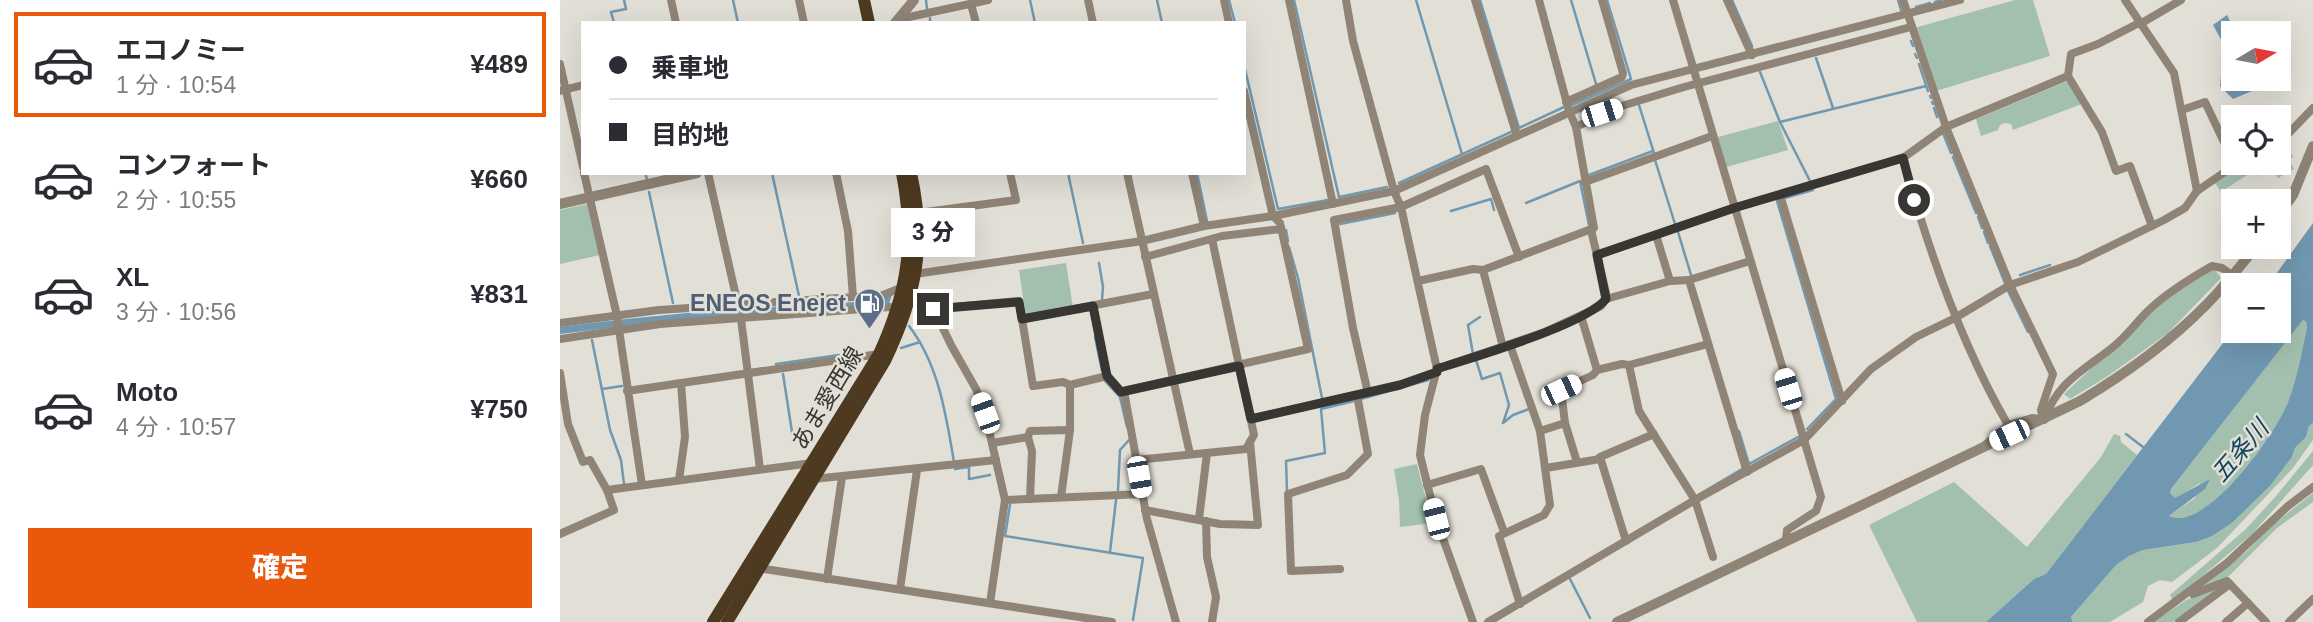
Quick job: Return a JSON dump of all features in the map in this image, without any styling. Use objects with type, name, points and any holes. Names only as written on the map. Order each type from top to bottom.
[{"type":"main road","points":[[864,0],[869,21]]},
{"type":"main road","points":[[872,0],[877,21]]},
{"type":"main road","name":"あま愛西線","points":[[727,622],[885,361],[903,324],[908,289],[909,217],[902,175]]},
{"type":"main road","name":"あま愛西線","points":[[713,622],[879,354],[915,274],[918,214],[911,175]]},
{"type":"street","points":[[671,0],[676,21]]},
{"type":"street","points":[[799,0],[804,21]]},
{"type":"street","points":[[897,20],[914,0]]},
{"type":"street","points":[[897,20],[988,0]]},
{"type":"street","points":[[1088,0],[1093,21]]},
{"type":"street","points":[[1224,0],[1229,21]]},
{"type":"street","points":[[1289,0],[1333,204]]},
{"type":"street","points":[[1346,0],[1353,41],[1401,208],[1437,371],[1420,437],[1420,456],[1448,558],[1473,622]]},
{"type":"street","points":[[1475,0],[1517,136]]},
{"type":"street","points":[[1418,281],[1483,270],[1594,228],[1576,127],[1566,102],[1539,0]]},
{"type":"street","points":[[1566,102],[1622,77],[1602,0]]},
{"type":"street","points":[[1673,0],[1821,497],[1816,511],[1787,530],[1786,540]]},
{"type":"street","points":[[1727,0],[1752,55]]},
{"type":"street","points":[[1903,0],[1946,127],[2010,285],[2053,374],[2042,410],[2044,420]]},
{"type":"street","points":[[915,274],[1142,241],[1204,226],[1273,216],[1394,191],[1631,85],[1960,0]]},
{"type":"street","points":[[2125,0],[2174,73],[2197,191]]},
{"type":"street","points":[[2152,226],[2130,166],[2116,171],[2102,132],[2068,76],[2071,54],[2098,44],[2176,2]]},
{"type":"street","points":[[971,4],[975,21]]},
{"type":"street","points":[[1576,127],[1602,113],[1698,84],[1911,27]]},
{"type":"street","points":[[560,64],[563,90],[581,159]]},
{"type":"street","points":[[1597,255],[1734,208],[1903,158],[1946,127],[2068,76]]},
{"type":"street","points":[[563,90],[581,86]]},
{"type":"street","points":[[1093,306],[1107,376],[1121,392],[1308,349],[1280,223],[1273,216],[1246,100]]},
{"type":"street","points":[[2182,110],[2205,102],[2221,135]]},
{"type":"street","points":[[2291,131],[2313,108]]},
{"type":"street","points":[[1585,182],[1712,136]]},
{"type":"street","points":[[2291,198],[2313,146]]},
{"type":"street","points":[[1903,158],[1920,221],[1955,318],[2008,425]]},
{"type":"street","points":[[1368,393],[1353,328],[1334,220],[1401,208],[1486,169],[1519,257]]},
{"type":"street","points":[[1488,622],[1695,500],[1804,440],[1871,369],[1916,337],[1955,318],[2010,285],[2078,262],[2152,226],[2185,208],[2197,191],[2221,173]]},
{"type":"street","points":[[584,175],[618,323],[642,485]]},
{"type":"street","points":[[560,204],[688,175]]},
{"type":"street","points":[[708,175],[738,305]]},
{"type":"street","points":[[836,175],[848,231],[853,297]]},
{"type":"street","points":[[918,214],[1016,200],[1010,175]]},
{"type":"street","points":[[1127,175],[1190,454]]},
{"type":"street","points":[[1192,175],[1204,226]]},
{"type":"street","points":[[1780,195],[1842,401]]},
{"type":"street","points":[[1145,257],[1212,239],[1281,229]]},
{"type":"street","points":[[1591,230],[1606,299]]},
{"type":"street","points":[[1656,235],[1670,281]]},
{"type":"street","points":[[1136,460],[1246,449],[1254,435],[1212,239]]},
{"type":"street","points":[[2234,273],[2246,259]]},
{"type":"street","points":[[1251,419],[1400,385],[1581,316],[1601,306],[1606,299],[1670,281],[1689,280],[1750,261]]},
{"type":"street","points":[[2044,420],[2049,407],[2072,376],[2113,348],[2153,306],[2212,266],[2229,273]]},
{"type":"street","points":[[1483,270],[1506,346],[1540,431],[1546,468],[1550,505],[1548,513],[1499,536],[1500,547],[1520,604]]},
{"type":"street","points":[[1689,280],[1747,472]]},
{"type":"street","points":[[1617,622],[2044,420],[2111,382],[2160,347],[2221,288]]},
{"type":"street","points":[[560,339],[618,323],[738,305],[883,296],[908,289],[928,297],[976,389],[992,443],[1004,499],[990,603]]},
{"type":"street","points":[[1022,319],[1153,294]]},
{"type":"street","points":[[933,309],[1019,302],[1033,386],[1063,382],[1070,385],[1107,376]]},
{"type":"street","points":[[560,323],[660,324],[890,307],[898,310]]},
{"type":"street","points":[[1581,316],[1597,370]]},
{"type":"street","points":[[741,319],[760,470]]},
{"type":"street","points":[[1577,462],[1565,423],[1561,390],[1593,375],[1597,370],[1629,365],[1709,344]]},
{"type":"street","points":[[627,391],[879,354]]},
{"type":"street","points":[[1629,365],[1639,411],[1695,500],[1713,557]]},
{"type":"street","points":[[560,373],[561,398],[568,424],[583,462],[590,460],[607,490],[614,510],[560,534]]},
{"type":"street","points":[[679,480],[685,437],[681,383]]},
{"type":"street","points":[[1061,497],[1070,430],[1070,385]]},
{"type":"street","points":[[1124,391],[1146,510],[1176,622]]},
{"type":"street","points":[[1340,569],[1291,571],[1288,494],[1348,475],[1368,454],[1357,396]]},
{"type":"street","points":[[1984,447],[1988,440],[2008,425],[2032,418],[2044,420]]},
{"type":"street","points":[[1540,431],[1565,423]]},
{"type":"street","points":[[1030,499],[1030,431],[1070,430]]},
{"type":"street","points":[[1546,468],[1600,459],[1654,434]]},
{"type":"street","points":[[992,443],[1028,437]]},
{"type":"street","points":[[1146,510],[1202,520],[1258,525],[1250,442]]},
{"type":"street","points":[[1207,453],[1202,520],[1216,597],[1212,622]]},
{"type":"street","points":[[1600,459],[1626,541]]},
{"type":"street","points":[[813,479],[996,460]]},
{"type":"street","points":[[607,490],[814,462]]},
{"type":"street","points":[[1427,485],[1481,469],[1504,532]]},
{"type":"street","points":[[900,589],[917,470]]},
{"type":"street","points":[[827,579],[842,477]]},
{"type":"street","points":[[2148,622],[2227,563],[2288,506],[2313,487]]},
{"type":"street","points":[[1004,499],[1143,494]]},
{"type":"street","points":[[758,568],[1112,622]]},
{"type":"street","points":[[2184,597],[2227,581],[2266,622]]},
{"type":"street","points":[[2179,622],[2191,619],[2230,584]]},
{"type":"street","points":[[2290,622],[2313,599]]},
{"type":"street","points":[[2226,622],[2248,603]]},
{"type":"green space","points":[[2015,0],[2033,0],[2050,56],[1936,91],[1914,28]]},
{"type":"green space","points":[[2068,81],[2082,104],[2013,130],[2011,124],[2005,123],[2000,125],[1998,130],[1981,136],[1976,119]]},
{"type":"green space","points":[[1778,121],[1788,150],[1726,167],[1718,137]]},
{"type":"green space","points":[[2227,175],[2247,175],[2226,189],[2221,189],[2221,192],[2215,183]]},
{"type":"green space","points":[[588,204],[600,255],[560,264],[560,210]]},
{"type":"green space","points":[[1066,263],[1073,308],[1026,317],[1019,270]]},
{"type":"green space","points":[[2214,269],[2221,278],[2168,333],[2108,376],[2070,399],[2064,394],[2097,363],[2123,344],[2143,321],[2174,293]]},
{"type":"green space","points":[[2303,320],[2306,322],[2294,384],[2288,402],[2270,434],[2255,456],[2220,496],[2201,511],[2184,518],[2169,516],[2195,498],[2200,483],[2175,499],[2170,493],[2171,489],[2285,343],[2291,343],[2291,335]]},
{"type":"green space","points":[[2313,423],[2313,440],[2293,468],[2217,548],[2172,582],[2160,580],[2148,586],[2143,602],[2110,622],[2073,622],[2071,617],[2116,565],[2129,556],[2143,550],[2196,542],[2233,522],[2270,486],[2292,457],[2295,448],[2306,437],[2309,426]]},
{"type":"green space","points":[[2114,434],[2120,436],[2121,442],[2137,455],[2046,574],[2034,579],[1986,622],[1917,622],[1869,525],[1954,482],[2027,547],[2101,457]]},
{"type":"green space","points":[[2313,451],[2313,465],[2253,533],[2173,601],[2170,595],[2246,529]]},
{"type":"green space","points":[[1417,464],[1432,523],[1400,527],[1394,469]]},
{"type":"green space","points":[[2313,493],[2313,502],[2277,528],[2227,578],[2197,591],[2247,551],[2271,526]]},
{"type":"green space","points":[[2221,586],[2173,622],[2154,622],[2186,600]]},
{"type":"water","points":[[2227,15],[2230,21],[2221,21],[2221,40],[2213,25]]},
{"type":"water","points":[[2225,91],[2252,91],[2233,99]]},
{"type":"water","points":[[2313,223],[2313,423],[2309,426],[2306,437],[2295,448],[2292,457],[2270,486],[2233,522],[2212,536],[2196,542],[2143,550],[2129,556],[2116,565],[2071,617],[2073,622],[1986,622],[2034,579],[2046,574],[2223,343],[2285,343],[2170,493],[2175,498],[2210,479],[2205,489],[2169,516],[2184,517],[2202,510],[2238,477],[2255,456],[2288,402],[2307,327],[2303,320],[2291,335],[2291,273],[2277,273],[2287,259],[2291,259],[2291,253]]},
{"type":"water","points":[[892,295],[889,304],[666,321],[560,334],[560,327],[597,322],[856,302]]},
{"type":"waterway","points":[[613,21],[611,12],[626,9],[624,0]]},
{"type":"waterway","points":[[733,0],[738,21]]},
{"type":"waterway","points":[[926,0],[927,9]]},
{"type":"waterway","points":[[1030,0],[1035,21]]},
{"type":"waterway","points":[[1157,0],[1162,21]]},
{"type":"waterway","points":[[1229,0],[1234,21]]},
{"type":"waterway","points":[[1294,0],[1339,197]]},
{"type":"waterway","points":[[1416,0],[1462,154]]},
{"type":"waterway","points":[[1480,0],[1519,128]]},
{"type":"waterway","points":[[1571,0],[1596,84]]},
{"type":"waterway","points":[[1572,105],[1631,79],[1607,0]]},
{"type":"waterway","points":[[1732,0],[1752,46]]},
{"type":"waterway","points":[[1898,0],[1901,10]]},
{"type":"waterway","points":[[1935,2],[1941,0]]},
{"type":"waterway","points":[[1916,7],[1930,3]]},
{"type":"waterway","points":[[1911,41],[1913,46]]},
{"type":"waterway","points":[[1915,54],[1917,58]]},
{"type":"waterway","points":[[1816,58],[1833,108]]},
{"type":"waterway","points":[[1919,64],[1928,91]]},
{"type":"waterway","points":[[1760,72],[1780,122],[1810,181]]},
{"type":"waterway","points":[[1246,73],[1278,209],[1328,200]]},
{"type":"waterway","points":[[1780,122],[1926,86]]},
{"type":"waterway","points":[[1639,105],[1654,153]]},
{"type":"waterway","points":[[1519,128],[1564,107]]},
{"type":"waterway","points":[[1934,108],[1937,117]]},
{"type":"waterway","points":[[1399,183],[1511,132]]},
{"type":"waterway","points":[[1943,133],[1951,153]]},
{"type":"waterway","points":[[1589,175],[1653,151]]},
{"type":"waterway","points":[[1953,157],[1976,213]]},
{"type":"waterway","points":[[1655,160],[1675,224]]},
{"type":"waterway","points":[[646,175],[647,179]]},
{"type":"waterway","points":[[772,175],[799,296]]},
{"type":"waterway","points":[[1068,175],[1083,243]]},
{"type":"waterway","points":[[1197,175],[1207,221]]},
{"type":"waterway","points":[[1526,203],[1580,181],[1589,225]]},
{"type":"waterway","points":[[1339,197],[1387,187]]},
{"type":"waterway","points":[[1785,198],[1813,190]]},
{"type":"waterway","points":[[649,192],[673,303]]},
{"type":"waterway","points":[[1451,211],[1491,199],[1494,210]]},
{"type":"waterway","points":[[1777,201],[1836,399],[1807,429]]},
{"type":"waterway","points":[[1340,224],[1395,213]]},
{"type":"waterway","points":[[1978,217],[1982,228]]},
{"type":"waterway","points":[[1286,230],[1288,241]]},
{"type":"waterway","points":[[1678,232],[1691,275]]},
{"type":"waterway","points":[[1984,232],[1988,243]]},
{"type":"waterway","points":[[1990,246],[2005,283]]},
{"type":"waterway","points":[[1289,247],[1298,278],[1322,398]]},
{"type":"waterway","points":[[1099,263],[1102,300]]},
{"type":"waterway","points":[[2020,275],[2050,265]]},
{"type":"waterway","points":[[2008,291],[2028,332]]},
{"type":"waterway","points":[[1473,354],[1468,325],[1480,317]]},
{"type":"waterway","points":[[909,326],[928,357],[940,391],[954,462]]},
{"type":"waterway","points":[[1095,337],[1102,371]]},
{"type":"waterway","points":[[592,340],[610,430],[621,460],[624,484]]},
{"type":"waterway","points":[[901,348],[920,342]]},
{"type":"waterway","points":[[776,364],[839,355]]},
{"type":"waterway","points":[[1476,360],[1482,379],[1500,373],[1509,405],[1503,423],[1513,415],[1529,409]]},
{"type":"waterway","points":[[783,374],[792,432]]},
{"type":"waterway","points":[[1361,399],[1428,380]]},
{"type":"waterway","points":[[1105,381],[1120,397],[1127,427]]},
{"type":"waterway","points":[[602,389],[622,386]]},
{"type":"waterway","points":[[1287,491],[1286,461],[1325,453],[1321,409],[1354,401]]},
{"type":"waterway","points":[[1739,431],[1749,464]]},
{"type":"waterway","points":[[2126,434],[2143,447]]},
{"type":"waterway","points":[[1749,464],[1798,437]]},
{"type":"waterway","points":[[1118,490],[1120,450],[1129,440]]},
{"type":"waterway","points":[[955,469],[969,467],[969,479],[990,475]]},
{"type":"waterway","points":[[1698,495],[1742,469]]},
{"type":"waterway","points":[[1110,552],[1116,500]]},
{"type":"waterway","points":[[1010,505],[1005,536],[1143,558],[1133,620]]},
{"type":"waterway","points":[[1570,579],[1590,618]]},
{"type":"place","name":"ENEOS Enejet","points":[[869,330]]},
{"type":"route","points":[[933,309],[1019,302],[1022,319],[1093,306],[1107,376],[1121,392],[1239,366],[1251,419],[1400,385],[1437,372],[1437,369],[1545,332],[1601,306],[1606,299],[1597,255],[1734,208],[1903,158],[1914,200]]},
{"type":"water label","name":"五条川","points":[[2240,451]]}]
